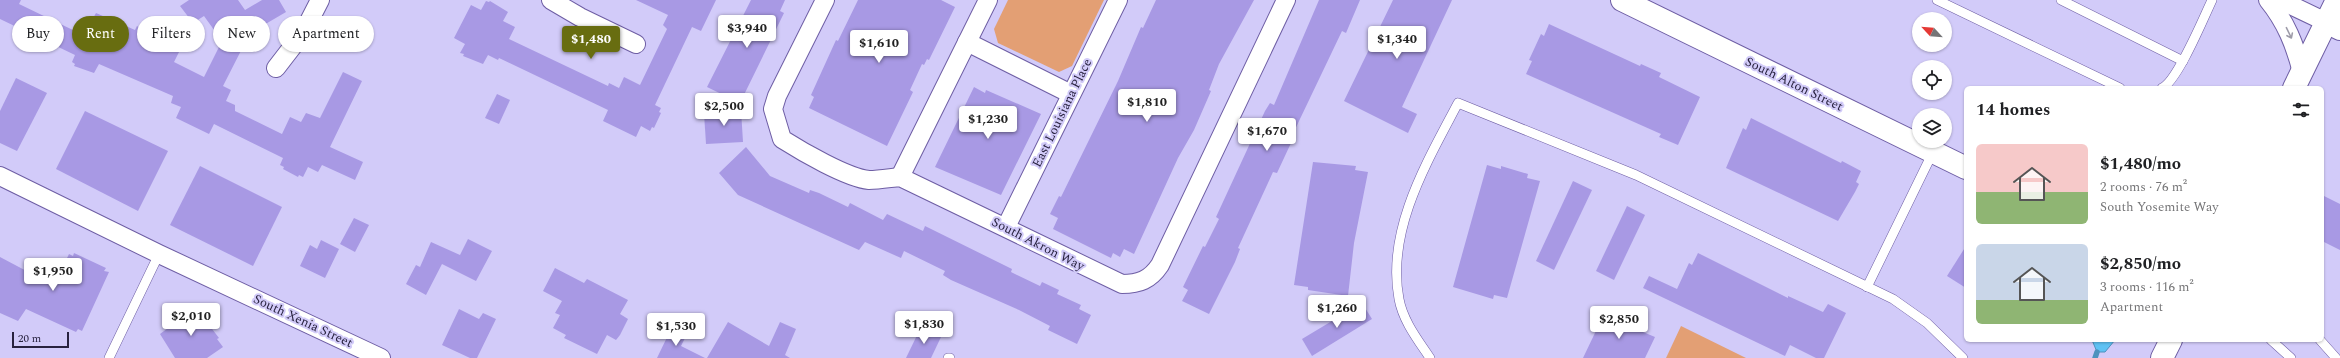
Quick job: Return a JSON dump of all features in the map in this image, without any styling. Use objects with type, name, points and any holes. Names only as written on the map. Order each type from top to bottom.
[{"type":"street","points":[[276,68],[303,33],[320,0]]},
{"type":"street","points":[[551,0],[580,17],[636,44]]},
{"type":"street","points":[[825,0],[777,96],[773,110],[777,127],[782,138],[804,153],[852,175],[868,180],[900,177],[988,0]]},
{"type":"street","name":"East Louisiana Place","points":[[1006,227],[1118,0]]},
{"type":"street","name":"South Akron Way","points":[[900,177],[1122,284],[1134,284],[1153,276],[1160,265],[1286,0]]},
{"type":"street","name":"South Alton Street","points":[[1622,0],[1964,167]]},
{"type":"street","points":[[2268,0],[2278,12],[2295,45],[2298,80]]},
{"type":"street","points":[[2280,0],[2333,26]]},
{"type":"street","points":[[2298,80],[2333,26],[2337,0]]},
{"type":"street","points":[[967,42],[1071,94]]},
{"type":"street","name":"South Xenia Street","points":[[0,176],[159,254],[381,358]]},
{"type":"street","points":[[2162,358],[2170,342]]},
{"type":"lane","points":[[1937,0],[1956,4],[2116,86]]},
{"type":"lane","points":[[2061,0],[2183,60]]},
{"type":"lane","points":[[2167,86],[2183,60],[2212,0]]},
{"type":"lane","points":[[1430,358],[1403,312],[1399,298],[1398,259],[1406,216],[1415,190],[1458,103],[1636,175],[1867,287],[1914,312],[1963,358]]},
{"type":"lane","points":[[1867,287],[1933,152]]},
{"type":"lane","points":[[109,358],[159,254]]},
{"type":"lane","points":[[2322,342],[2336,358]]},
{"type":"lane","points":[[2282,343],[2291,358]]},
{"type":"shaded area","points":[[1008,0],[1104,0],[1072,66],[1059,72],[998,43],[994,29]]},
{"type":"shaded area","points":[[1681,326],[1746,358],[1666,358]]},
{"type":"water","points":[[2093,342],[2113,342],[2105,352],[2097,352]]},
{"type":"building","points":[[0,0],[21,0],[19,4],[44,16],[12,16],[12,25],[0,19]]},
{"type":"building","points":[[189,0],[238,0],[245,10],[262,0],[279,0],[286,12],[270,21],[270,16],[213,16],[213,28],[205,16],[188,16],[180,6]]},
{"type":"building","points":[[636,0],[716,0],[701,31],[692,27],[655,105],[661,108],[659,112],[661,113],[654,128],[652,127],[650,131],[641,126],[636,137],[603,121],[608,110],[499,58],[498,60],[488,55],[483,64],[463,56],[464,54],[460,53],[465,44],[454,38],[471,5],[481,10],[486,1],[490,1],[508,12],[503,21],[515,27],[509,39],[608,86],[609,83],[619,88],[624,77],[640,85],[667,29],[663,25],[668,15]]},
{"type":"building","points":[[751,0],[785,0],[780,11],[784,13],[740,103],[707,87]]},
{"type":"building","points":[[858,0],[941,0],[955,7],[929,60],[927,59],[924,65],[922,64],[910,90],[913,92],[887,146],[809,108],[814,97],[811,95],[836,40],[838,41]]},
{"type":"building","points":[[1156,0],[1254,0],[1219,64],[1209,90],[1211,91],[1194,130],[1178,158],[1134,254],[1124,249],[1120,257],[1113,253],[1111,258],[1053,229],[1058,218],[1050,214],[1059,196],[1061,197],[1118,81],[1141,27],[1143,28]]},
{"type":"building","points":[[1319,0],[1360,0],[1346,33],[1342,31],[1289,142],[1291,143],[1277,173],[1273,172],[1238,248],[1240,249],[1235,262],[1209,314],[1182,301],[1188,290],[1183,287],[1203,246],[1205,247],[1219,219],[1216,217],[1265,111],[1270,103],[1274,105]]},
{"type":"building","points":[[1393,0],[1452,0],[1402,107],[1417,114],[1408,133],[1344,101]]},
{"type":"building","points":[[96,13],[103,16],[94,16]]},
{"type":"building","points":[[1549,24],[1640,66],[1641,64],[1661,73],[1659,77],[1700,97],[1678,145],[1659,137],[1661,134],[1526,74],[1532,61],[1529,60],[1541,34],[1544,36]]},
{"type":"building","points":[[64,26],[72,30],[72,52],[129,52],[129,27],[135,30],[137,26],[137,52],[179,52],[174,62],[204,77],[216,52],[240,52],[223,86],[231,90],[226,101],[235,105],[235,111],[282,134],[290,117],[301,122],[306,113],[320,118],[343,72],[362,81],[330,147],[363,162],[355,180],[322,165],[318,172],[308,167],[303,177],[299,175],[298,177],[283,169],[284,167],[280,165],[283,158],[214,124],[209,134],[176,118],[181,107],[171,103],[173,96],[99,64],[94,73],[74,66],[75,64],[72,62],[75,55],[64,50]]},
{"type":"building","points":[[16,78],[47,93],[17,151],[0,143],[0,111]]},
{"type":"building","points":[[974,87],[985,93],[986,90],[1041,114],[1001,195],[935,167]]},
{"type":"building","points":[[497,94],[510,100],[499,124],[485,118]]},
{"type":"building","points":[[741,110],[743,142],[706,144],[704,113]]},
{"type":"building","points":[[85,111],[168,151],[138,211],[56,169]]},
{"type":"building","points":[[1751,118],[1841,163],[1842,161],[1861,171],[1856,182],[1859,184],[1838,221],[1726,168],[1743,128],[1746,130]]},
{"type":"building","points":[[746,147],[770,176],[809,193],[810,190],[819,193],[848,207],[850,203],[883,220],[887,214],[923,231],[925,226],[1012,269],[1011,272],[1040,286],[1042,282],[1059,290],[1057,294],[1081,305],[1079,309],[1091,315],[1077,344],[1048,330],[1050,326],[1019,310],[951,280],[943,275],[945,271],[904,251],[901,258],[865,242],[859,250],[738,195],[719,173]]},
{"type":"building","points":[[1313,162],[1356,166],[1355,170],[1368,172],[1354,243],[1348,296],[1308,290],[1308,287],[1294,285]]},
{"type":"building","points":[[1487,165],[1501,169],[1501,166],[1528,174],[1527,178],[1540,181],[1507,298],[1494,295],[1493,299],[1453,287]]},
{"type":"building","points":[[200,166],[282,207],[253,266],[170,225]]},
{"type":"building","points":[[1573,181],[1592,190],[1554,270],[1536,261]]},
{"type":"building","points":[[2324,196],[2340,204],[2340,250],[2324,242]]},
{"type":"building","points":[[1627,206],[1645,215],[1614,280],[1596,271]]},
{"type":"building","points":[[354,218],[369,225],[355,252],[340,244]]},
{"type":"building","points":[[468,239],[492,251],[476,281],[442,264],[426,295],[406,284],[416,265],[420,267],[431,242],[460,255]]},
{"type":"building","points":[[321,240],[339,249],[325,278],[300,266],[310,245],[317,249]]},
{"type":"building","points":[[1964,249],[1964,287],[1947,276]]},
{"type":"building","points":[[74,253],[106,268],[104,271],[109,272],[82,331],[78,329],[76,332],[26,309],[18,321],[0,313],[0,257],[51,284],[53,279],[56,281],[69,254],[73,256]]},
{"type":"building","points":[[1698,253],[1788,298],[1788,296],[1823,312],[1828,304],[1846,313],[1824,358],[1816,358],[1790,345],[1785,356],[1643,288],[1649,276],[1677,289],[1689,263],[1692,265]]},
{"type":"building","points":[[555,268],[584,283],[587,279],[628,300],[620,314],[628,319],[620,335],[616,340],[607,335],[597,354],[564,338],[566,335],[553,328],[560,315],[555,313],[562,301],[543,291]]},
{"type":"building","points":[[1362,303],[1372,319],[1312,356],[1302,339]]},
{"type":"building","points":[[196,308],[219,338],[217,339],[223,347],[207,358],[175,358],[160,334],[172,325],[170,322],[181,314],[184,317]]},
{"type":"building","points":[[459,309],[479,319],[483,313],[496,319],[477,358],[470,358],[442,345]]},
{"type":"building","points":[[1605,312],[1645,328],[1643,332],[1655,337],[1645,358],[1583,358]]},
{"type":"building","points":[[728,322],[769,346],[780,322],[796,329],[785,355],[790,358],[707,358]]},
{"type":"building","points":[[672,327],[687,334],[681,346],[705,358],[657,358]]},
{"type":"building","points":[[921,327],[941,337],[931,358],[906,358]]},
{"type":"waterway","points":[[2095,358],[2097,352]]}]
